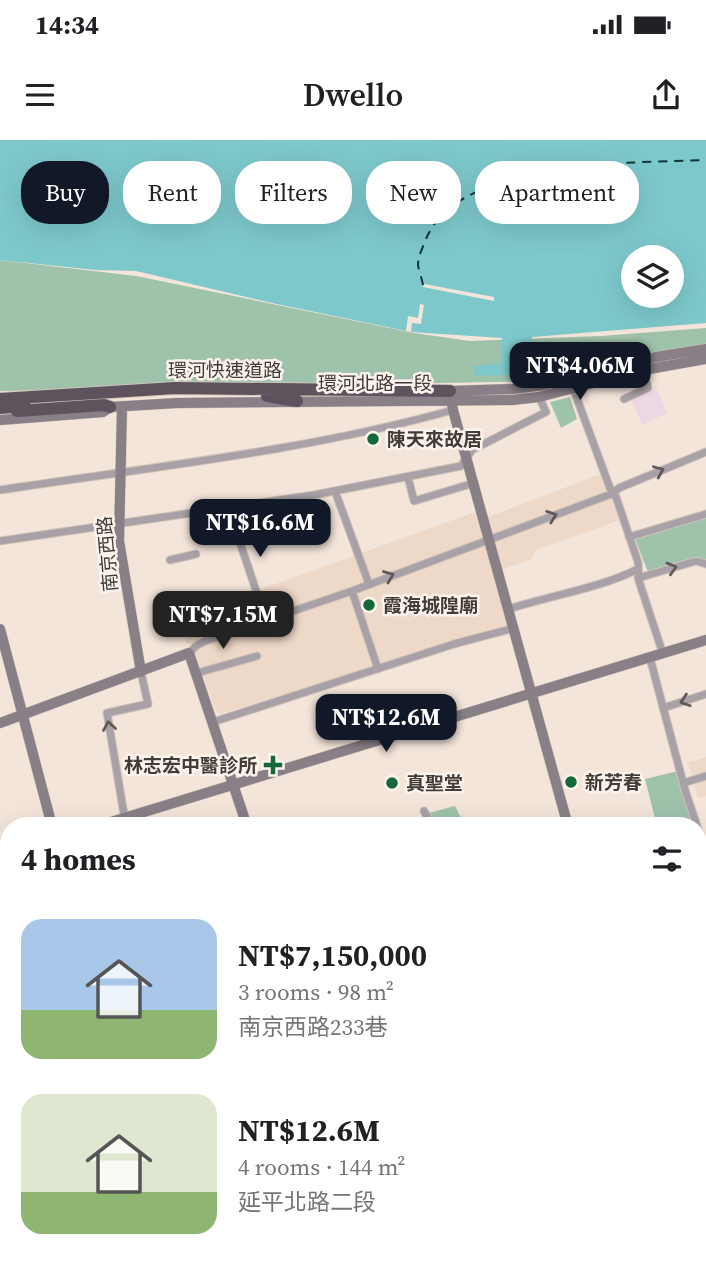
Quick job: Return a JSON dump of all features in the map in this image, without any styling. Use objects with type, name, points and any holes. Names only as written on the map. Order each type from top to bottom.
[{"type":"highway","name":"環河快速道路","points":[[0,399],[176,388],[354,390],[452,400]]},
{"type":"highway","name":"環河快速道路","points":[[0,410],[181,394],[275,397],[297,401]]},
{"type":"highway","points":[[0,410],[104,405],[116,407]]},
{"type":"street","name":"環河北路一段","points":[[452,400],[543,385],[656,357],[706,349]]},
{"type":"street","name":"環河北路一段","points":[[0,420],[103,412],[116,407],[539,397],[643,370],[706,359]]},
{"type":"street","points":[[624,399],[648,388],[643,370]]},
{"type":"street","points":[[573,388],[629,537],[663,654]]},
{"type":"street","points":[[0,541],[335,491],[461,466],[472,450],[546,412],[539,397]]},
{"type":"street","points":[[0,490],[290,446],[416,420],[452,400],[566,817]]},
{"type":"street","name":"南京西路","points":[[116,407],[120,472],[119,541],[141,672]]},
{"type":"street","points":[[0,723],[189,653],[205,641],[352,591],[614,493],[619,488],[706,452]]},
{"type":"street","points":[[408,477],[414,502],[474,482]]},
{"type":"street","points":[[335,491],[369,584]]},
{"type":"street","points":[[228,507],[266,620]]},
{"type":"street","points":[[629,537],[706,514]]},
{"type":"street","points":[[170,560],[196,554]]},
{"type":"street","points":[[509,609],[638,573],[696,561],[706,564]]},
{"type":"street","points":[[352,591],[378,669]]},
{"type":"street","points":[[213,722],[454,644],[514,628]]},
{"type":"street","points":[[0,629],[50,817]]},
{"type":"street","points":[[140,817],[233,785],[706,640]]},
{"type":"street","points":[[189,653],[243,817]]},
{"type":"street","points":[[197,673],[257,656]]},
{"type":"street","points":[[650,658],[695,817]]},
{"type":"street","points":[[125,817],[107,713],[148,704],[141,672]]},
{"type":"street","points":[[663,708],[706,694]]},
{"type":"street","points":[[683,783],[706,776]]},
{"type":"street","points":[[424,811],[427,817]]},
{"type":"shaded area","points":[[656,387],[667,413],[642,425],[631,398]]},
{"type":"shaded area","points":[[603,473],[620,520],[536,550],[532,559],[495,572],[510,624],[220,714],[216,711],[192,644],[186,644],[183,612],[231,600],[478,511],[481,520]]},
{"type":"shaded area","points":[[706,757],[706,796],[698,798],[688,763]]},
{"type":"green space","points":[[0,260],[136,276],[414,333],[470,341],[601,336],[706,328],[706,344],[556,381],[0,391]]},
{"type":"green space","points":[[570,397],[577,419],[561,428],[550,402]]},
{"type":"green space","points":[[706,516],[706,560],[648,572],[635,539]]},
{"type":"green space","points":[[678,771],[690,817],[655,817],[645,779]]},
{"type":"green space","points":[[455,806],[460,817],[431,817],[429,813]]},
{"type":"water","points":[[0,140],[706,140],[706,323],[532,337],[531,374],[475,376],[474,366],[502,363],[502,338],[411,332],[136,271],[96,270],[0,260]]},
{"type":"pier","points":[[424,284],[494,297],[494,301],[423,287]]},
{"type":"pier","points":[[420,304],[424,305],[421,324],[412,323],[411,332],[406,331],[408,316],[418,318]]},
{"type":"ferry route","points":[[423,285],[418,265],[426,239],[444,213],[473,193],[510,180],[551,171],[636,162],[706,160]]},
{"type":"place","name":"陳天來故居","points":[[373,439]]},
{"type":"place","name":"霞海城隍廟","points":[[369,605]]},
{"type":"place","name":"林志宏中醫診所","points":[[273,765]]},
{"type":"place","name":"新芳春","points":[[571,782]]},
{"type":"place","name":"真聖堂","points":[[392,783]]}]
